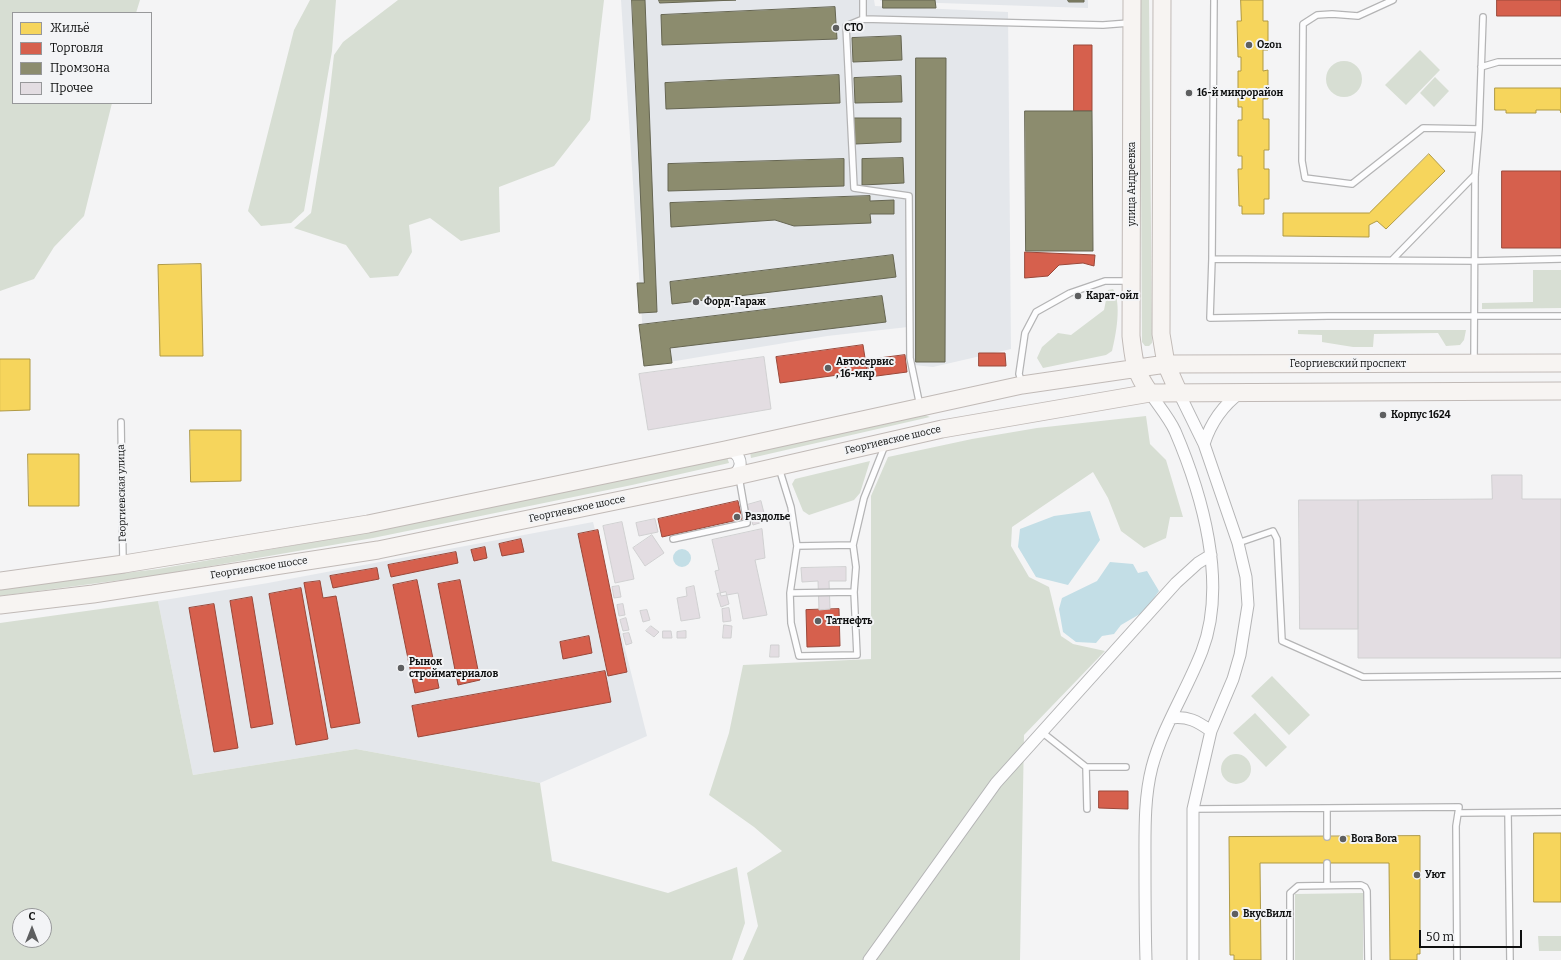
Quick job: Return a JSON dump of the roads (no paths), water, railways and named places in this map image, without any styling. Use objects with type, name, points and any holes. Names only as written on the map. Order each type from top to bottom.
[{"type":"main road","name":"улица Андреевка","points":[[1132,0],[1131,336],[1135,367],[1140,380],[1150,393]]},
{"type":"main road","points":[[1162,0],[1161,334],[1166,364],[1178,391]]},
{"type":"main road","name":"Георгиевский проспект","points":[[1135,367],[1166,364],[1561,363]]},
{"type":"main road","points":[[0,581],[124,564],[368,524],[724,450],[920,406],[1022,385],[1135,367]]},
{"type":"main road","points":[[1150,393],[1178,391],[1561,391]]},
{"type":"main road","name":"Георгиевское шоссе","points":[[0,605],[93,594],[378,550],[735,476],[887,441],[1028,413],[1150,393]]},
{"type":"street","points":[[1178,391],[1204,444],[1238,543],[1246,577],[1248,605],[1245,634],[1233,680],[1211,731],[1193,809],[1193,960]]},
{"type":"street","points":[[1204,444],[1213,421],[1219,412],[1241,391]]},
{"type":"street","points":[[1146,960],[1146,799],[1152,767],[1171,718],[1205,641],[1212,606],[1212,556],[1189,470],[1174,429],[1150,393]]},
{"type":"street","points":[[724,450],[735,453],[740,462],[740,468],[735,476]]},
{"type":"street","points":[[869,960],[996,783],[1043,733],[1176,583],[1198,563],[1212,556]]},
{"type":"street","points":[[1171,718],[1192,719],[1211,731]]},
{"type":"lane","points":[[863,0],[863,19]]},
{"type":"lane","points":[[1214,0],[1212,259],[1210,318],[1328,316],[1561,316]]},
{"type":"lane","points":[[1393,0],[1358,16],[1332,14],[1317,15],[1303,24],[1302,161],[1305,178],[1352,184],[1423,128],[1479,129]]},
{"type":"lane","points":[[1474,363],[1475,175],[1479,129],[1483,17]]},
{"type":"lane","points":[[920,406],[910,358],[909,196],[854,188],[846,26],[863,19],[1103,25],[1132,23]]},
{"type":"lane","points":[[1481,67],[1498,62],[1561,62]]},
{"type":"lane","points":[[1393,259],[1475,175]]},
{"type":"lane","points":[[1212,259],[1393,259],[1475,261],[1561,259]]},
{"type":"lane","points":[[1022,385],[1019,374],[1025,334],[1036,312],[1070,293],[1105,281],[1132,282]]},
{"type":"lane","name":"Георгиевская улица","points":[[121,422],[124,564]]},
{"type":"lane","points":[[778,466],[791,507],[797,546],[790,593],[791,623],[799,656],[856,655],[854,592],[856,566],[853,545],[864,498],[887,441]]},
{"type":"lane","points":[[673,539],[747,523],[735,476]]},
{"type":"lane","points":[[1238,543],[1273,531],[1277,539],[1282,641],[1363,677],[1561,675]]},
{"type":"lane","points":[[797,546],[853,545]]},
{"type":"lane","points":[[790,593],[854,592]]},
{"type":"lane","points":[[1043,733],[1086,767],[1126,767]]},
{"type":"lane","points":[[1086,767],[1087,810]]},
{"type":"lane","points":[[1193,809],[1459,807],[1456,826],[1457,960]]},
{"type":"lane","points":[[1327,808],[1327,837]]},
{"type":"lane","points":[[1458,813],[1561,812]]},
{"type":"lane","points":[[1508,813],[1510,960]]},
{"type":"lane","points":[[1327,863],[1327,885]]},
{"type":"lane","points":[[1290,960],[1290,892],[1298,886],[1327,885],[1361,885],[1368,891],[1368,960]]},
{"type":"water","points":[[1090,511],[1100,540],[1068,585],[1036,577],[1018,547],[1020,529],[1054,516]]},
{"type":"water","points":[[682,549],[688,552],[691,558],[688,564],[682,567],[676,564],[673,558],[676,552]]},
{"type":"water","points":[[1110,562],[1133,564],[1138,573],[1147,571],[1159,591],[1145,611],[1121,625],[1114,634],[1102,636],[1096,643],[1076,642],[1063,632],[1059,609],[1062,598],[1097,581]]},
{"type":"place","name":"СТО","points":[[836,28]]},
{"type":"place","name":"Ozon","points":[[1249,45]]},
{"type":"place","name":"16-й микрорайон","points":[[1189,93]]},
{"type":"place","name":"Карат-ойл","points":[[1078,296]]},
{"type":"place","name":"Форд-Гараж","points":[[696,302]]},
{"type":"place","name":"Автосервис , 16-мкр","points":[[828,368]]},
{"type":"place","name":"Корпус 1624","points":[[1383,415]]},
{"type":"place","name":"Раздолье","points":[[737,517]]},
{"type":"place","name":"Татнефть","points":[[818,621]]},
{"type":"place","name":"Рынок стройматериалов","points":[[401,668]]},
{"type":"place","name":"Bora Bora","points":[[1343,839]]},
{"type":"place","name":"Уют","points":[[1417,875]]},
{"type":"place","name":"ВкусВилл","points":[[1235,914]]}]
